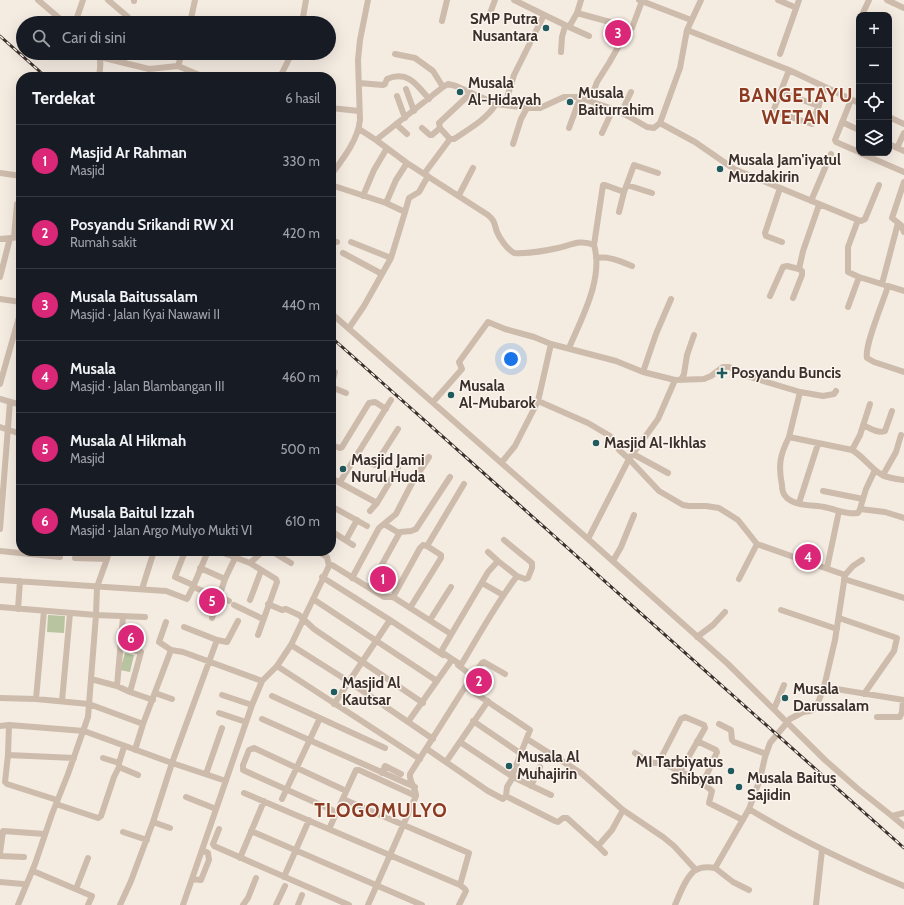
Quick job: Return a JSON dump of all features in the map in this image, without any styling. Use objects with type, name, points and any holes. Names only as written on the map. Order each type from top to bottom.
[{"type":"street","points":[[38,0],[57,16]]},
{"type":"street","points":[[77,16],[83,0]]},
{"type":"street","points":[[108,0],[127,16]]},
{"type":"street","points":[[192,16],[195,0]]},
{"type":"street","points":[[303,16],[306,0]]},
{"type":"street","points":[[336,168],[344,157],[359,129],[359,50],[368,0]]},
{"type":"street","points":[[442,21],[447,0]]},
{"type":"street","points":[[489,16],[495,0]]},
{"type":"street","points":[[514,0],[589,36]]},
{"type":"street","points":[[561,52],[562,37],[567,26],[577,13],[581,0]]},
{"type":"street","points":[[376,140],[448,84],[453,84],[496,104],[527,108],[544,107],[564,97],[580,98],[613,109],[647,127],[654,128],[660,123],[680,68],[687,30],[701,0]]},
{"type":"street","points":[[778,0],[792,6]]},
{"type":"street","points":[[780,54],[799,0]]},
{"type":"street","points":[[863,12],[869,0]]},
{"type":"street","points":[[887,0],[904,8]]},
{"type":"street","points":[[590,101],[598,82],[629,28],[632,28],[634,24],[640,1],[691,20]]},
{"type":"street","points":[[577,13],[629,28]]},
{"type":"street","points":[[505,104],[514,74],[544,15]]},
{"type":"street","points":[[687,30],[789,70],[856,102]]},
{"type":"street","points":[[395,54],[411,56],[419,60],[433,71],[443,87]]},
{"type":"street","points":[[99,60],[100,72]]},
{"type":"street","points":[[115,60],[149,69],[178,66],[192,72]]},
{"type":"street","points":[[178,66],[180,60]]},
{"type":"street","points":[[282,72],[288,60]]},
{"type":"street","points":[[789,70],[774,111],[812,124]]},
{"type":"street","points":[[359,83],[383,85],[387,79],[409,78],[414,81],[429,99]]},
{"type":"street","points":[[810,131],[825,88]]},
{"type":"street","points":[[406,89],[414,111]]},
{"type":"street","points":[[621,113],[631,92]]},
{"type":"street","points":[[780,92],[819,106]]},
{"type":"street","points":[[422,128],[432,135],[440,128],[439,124],[471,93]]},
{"type":"street","points":[[396,96],[405,118]]},
{"type":"street","points":[[569,128],[580,98]]},
{"type":"street","points":[[851,100],[835,141],[856,151]]},
{"type":"street","points":[[349,328],[364,306],[391,258],[409,198],[419,192],[426,175],[450,139],[454,139],[481,120],[496,104]]},
{"type":"street","points":[[513,144],[527,108]]},
{"type":"street","points":[[336,109],[359,111]]},
{"type":"street","points":[[602,132],[613,109]]},
{"type":"street","points":[[892,118],[904,124]]},
{"type":"street","points":[[842,122],[856,129]]},
{"type":"street","points":[[660,123],[695,142],[734,169],[861,221],[865,219],[879,185]]},
{"type":"street","points":[[396,124],[407,134]]},
{"type":"street","points":[[440,128],[450,139]]},
{"type":"street","points":[[359,129],[407,163],[459,195],[493,219],[497,232],[510,251],[514,253],[546,250],[581,242],[587,242],[594,246]]},
{"type":"street","points":[[897,148],[904,133]]},
{"type":"street","points":[[892,146],[904,151]]},
{"type":"street","points":[[363,196],[374,170],[387,148]]},
{"type":"street","points":[[811,201],[831,154]]},
{"type":"street","points":[[867,156],[904,172]]},
{"type":"street","points":[[386,204],[396,180],[407,163]]},
{"type":"street","points":[[618,212],[634,166],[658,173]]},
{"type":"street","points":[[459,195],[474,168]]},
{"type":"street","points":[[0,173],[16,175]]},
{"type":"street","points":[[904,184],[892,218],[901,225],[904,232]]},
{"type":"street","points":[[569,348],[594,286],[596,258],[594,246],[603,185],[624,192]]},
{"type":"street","points":[[627,185],[652,193]]},
{"type":"street","points":[[336,187],[405,212]]},
{"type":"street","points":[[780,188],[765,233],[766,236],[782,242]]},
{"type":"street","points":[[799,269],[819,205]]},
{"type":"street","points":[[896,205],[904,208]]},
{"type":"street","points":[[0,277],[15,237],[16,220]]},
{"type":"street","points":[[858,220],[849,241],[849,273],[904,291]]},
{"type":"street","points":[[898,223],[885,285],[866,354],[867,358],[874,362],[904,372]]},
{"type":"street","points":[[0,239],[15,237]]},
{"type":"street","points":[[351,242],[391,258]]},
{"type":"street","points":[[343,253],[382,274]]},
{"type":"street","points":[[596,258],[613,258],[632,266]]},
{"type":"street","points":[[770,296],[783,267],[787,266],[802,271],[802,275],[793,298]]},
{"type":"street","points":[[848,307],[859,277]]},
{"type":"street","points":[[0,299],[16,301]]},
{"type":"street","points":[[643,372],[656,334],[671,299]]},
{"type":"street","points":[[336,317],[613,561],[702,633],[728,664],[825,760],[904,826]]},
{"type":"street","points":[[433,402],[462,369],[458,362],[487,322],[551,344],[616,361],[643,372],[678,380],[704,379],[711,376],[723,367],[728,367],[750,377],[800,392],[823,396],[834,394],[836,391]]},
{"type":"street","points":[[0,384],[16,328]]},
{"type":"street","points":[[588,539],[631,456],[658,419],[678,380],[684,374],[687,355],[694,334]]},
{"type":"street","points":[[502,462],[515,446],[538,401],[551,344]]},
{"type":"street","points":[[336,389],[346,393]]},
{"type":"street","points":[[800,392],[789,437],[782,452],[779,465],[782,490],[786,496],[798,503],[839,511],[854,513],[858,512],[866,489],[875,470]]},
{"type":"street","points":[[0,399],[16,404]]},
{"type":"street","points":[[340,482],[357,457],[391,400]]},
{"type":"street","points":[[538,401],[588,423],[610,436],[619,450],[668,473]]},
{"type":"street","points":[[0,529],[2,454],[8,429],[10,402]]},
{"type":"street","points":[[336,446],[342,447],[369,403],[375,402],[386,409]]},
{"type":"street","points":[[852,450],[860,435],[870,404]]},
{"type":"street","points":[[863,425],[879,432],[885,431],[892,411]]},
{"type":"street","points":[[0,428],[16,432]]},
{"type":"street","points":[[357,457],[375,466],[398,428]]},
{"type":"street","points":[[882,475],[896,452],[901,435]]},
{"type":"street","points":[[789,437],[852,450],[860,454],[875,470],[882,475],[904,480]]},
{"type":"street","points":[[798,503],[818,444]]},
{"type":"street","points":[[631,456],[659,490],[684,505],[719,508],[735,517],[757,544],[827,568],[844,577],[904,598]]},
{"type":"street","points":[[352,578],[379,528],[396,514],[412,483],[429,457]]},
{"type":"street","points":[[370,512],[398,468]]},
{"type":"street","points":[[369,588],[399,533],[401,531],[412,531],[416,529],[450,477]]},
{"type":"street","points":[[336,480],[377,503]]},
{"type":"street","points":[[393,596],[422,547],[427,546],[464,484]]},
{"type":"street","points":[[823,491],[863,499]]},
{"type":"street","points":[[336,509],[367,526]]},
{"type":"street","points":[[860,509],[885,512],[904,518]]},
{"type":"street","points":[[827,568],[839,511]]},
{"type":"street","points":[[613,561],[621,547],[634,515]]},
{"type":"street","points":[[346,540],[357,520]]},
{"type":"street","points":[[384,524],[399,533]]},
{"type":"street","points":[[336,533],[353,545]]},
{"type":"street","points":[[488,552],[515,574],[525,579],[528,578],[532,568],[532,563],[504,540]]},
{"type":"street","points":[[739,579],[757,544]]},
{"type":"street","points":[[410,608],[441,558],[441,555],[427,546]]},
{"type":"street","points":[[0,551],[16,552]]},
{"type":"street","points":[[18,905],[32,871],[88,717],[97,587],[108,556]]},
{"type":"street","points":[[142,589],[152,556]]},
{"type":"street","points":[[183,556],[175,576],[263,619]]},
{"type":"street","points":[[0,580],[166,591],[187,599],[206,556]]},
{"type":"street","points":[[230,556],[250,563],[277,581],[258,635]]},
{"type":"street","points":[[250,563],[258,556]]},
{"type":"street","points":[[279,556],[291,563]]},
{"type":"street","points":[[183,905],[195,880],[216,809],[252,705],[262,681],[277,666],[291,645],[322,577],[329,566],[327,557],[325,556]]},
{"type":"street","points":[[75,558],[106,559]]},
{"type":"street","points":[[212,618],[225,579],[235,558]]},
{"type":"street","points":[[715,868],[748,809],[760,779],[770,743],[787,721],[794,716],[816,708],[824,687],[837,628],[844,577],[853,566],[862,560]]},
{"type":"street","points":[[472,676],[460,665],[442,653],[442,650],[491,568],[498,561]]},
{"type":"street","points":[[329,566],[332,565],[384,597],[393,596],[451,634]]},
{"type":"street","points":[[200,568],[225,579]]},
{"type":"street","points":[[250,600],[261,571]]},
{"type":"street","points":[[460,665],[515,574]]},
{"type":"street","points":[[322,577],[460,665]]},
{"type":"street","points":[[18,609],[20,582]]},
{"type":"street","points":[[482,583],[502,595]]},
{"type":"street","points":[[430,620],[451,588]]},
{"type":"street","points":[[313,599],[437,682]]},
{"type":"street","points":[[268,604],[282,610],[286,609],[299,615],[314,629],[423,703]]},
{"type":"street","points":[[0,607],[123,617],[145,617]]},
{"type":"street","points":[[781,610],[837,628]]},
{"type":"street","points":[[36,699],[44,611]]},
{"type":"street","points":[[62,701],[70,612]]},
{"type":"street","points":[[702,633],[713,625],[725,612]]},
{"type":"street","points":[[117,686],[123,617]]},
{"type":"street","points":[[839,618],[897,638],[894,651],[864,694]]},
{"type":"street","points":[[334,704],[361,661],[390,620]]},
{"type":"street","points":[[184,627],[217,640],[227,642],[238,621]]},
{"type":"street","points":[[166,622],[158,642],[172,650],[183,652],[262,681]]},
{"type":"street","points":[[120,905],[147,840],[172,763],[217,640]]},
{"type":"street","points":[[291,645],[348,681],[433,739]]},
{"type":"street","points":[[120,646],[140,650],[141,652],[130,692]]},
{"type":"street","points":[[135,750],[143,724],[172,650]]},
{"type":"street","points":[[408,722],[423,703],[451,660]]},
{"type":"street","points":[[368,905],[416,796],[415,787],[409,776],[480,665],[484,662],[505,674]]},
{"type":"street","points":[[277,666],[420,759]]},
{"type":"street","points":[[91,679],[117,686],[153,700]]},
{"type":"street","points":[[774,709],[784,685]]},
{"type":"street","points":[[466,687],[530,730],[507,787],[505,797]]},
{"type":"street","points":[[824,687],[904,700],[900,716],[878,717]]},
{"type":"street","points":[[155,693],[172,699]]},
{"type":"street","points":[[222,695],[252,705]]},
{"type":"street","points":[[272,696],[385,748]]},
{"type":"street","points":[[0,698],[36,699],[89,704],[143,724]]},
{"type":"street","points":[[446,762],[488,701]]},
{"type":"street","points":[[218,713],[246,722]]},
{"type":"street","points":[[282,799],[320,718]]},
{"type":"street","points":[[661,762],[661,758],[681,719],[683,718],[705,726],[680,772]]},
{"type":"street","points":[[262,719],[415,787]]},
{"type":"street","points":[[473,721],[520,753]]},
{"type":"street","points":[[719,724],[731,730],[732,740],[734,742],[766,754]]},
{"type":"street","points":[[9,725],[8,754],[2,779],[7,784],[99,818],[119,765],[124,747]]},
{"type":"street","points":[[0,726],[9,725],[84,731],[124,747],[226,780]]},
{"type":"street","points":[[206,774],[222,728]]},
{"type":"street","points":[[527,739],[581,773],[623,810],[674,846],[696,870]]},
{"type":"street","points":[[697,741],[716,750],[717,752],[703,783]]},
{"type":"street","points":[[460,742],[512,777],[551,795]]},
{"type":"street","points":[[332,810],[243,770],[243,765],[249,750],[254,748],[342,789]]},
{"type":"street","points":[[426,749],[493,794],[505,797],[558,822],[563,818],[567,818],[605,854]]},
{"type":"street","points":[[635,753],[654,763],[661,762],[703,783],[712,791],[709,802],[743,820]]},
{"type":"street","points":[[8,754],[74,758]]},
{"type":"street","points":[[102,758],[138,775]]},
{"type":"street","points":[[382,773],[385,766],[401,774]]},
{"type":"street","points":[[531,786],[540,767]]},
{"type":"street","points":[[329,829],[355,772],[359,770],[416,796]]},
{"type":"street","points":[[244,793],[460,885],[466,890],[459,905]]},
{"type":"street","points":[[186,796],[216,809]]},
{"type":"street","points":[[343,799],[469,854],[460,885]]},
{"type":"street","points":[[240,858],[264,801]]},
{"type":"street","points":[[748,809],[822,850],[904,886]]},
{"type":"street","points":[[598,846],[612,830],[623,810]]},
{"type":"street","points":[[892,816],[904,812]]},
{"type":"street","points":[[284,877],[309,820]]},
{"type":"street","points":[[153,822],[170,828]]},
{"type":"street","points":[[219,829],[213,844],[214,846],[349,905]]},
{"type":"street","points":[[0,853],[2,832],[4,831],[45,834]]},
{"type":"street","points":[[251,831],[422,905]]},
{"type":"street","points":[[123,832],[147,840]]},
{"type":"street","points":[[816,905],[822,850]]},
{"type":"street","points":[[195,880],[202,879],[209,860],[209,855],[204,851]]},
{"type":"street","points":[[0,856],[24,857]]},
{"type":"street","points":[[76,889],[88,858]]},
{"type":"street","points":[[675,905],[687,880],[696,870],[715,868],[733,882],[749,890]]},
{"type":"street","points":[[32,871],[92,896],[88,905]]},
{"type":"street","points":[[243,905],[248,898],[256,878]]},
{"type":"street","points":[[0,882],[23,884]]},
{"type":"street","points":[[276,905],[285,886]]},
{"type":"street","points":[[298,905],[302,895]]},
{"type":"green space","points":[[48,615],[65,616],[64,633],[47,632]]},
{"type":"green space","points":[[125,653],[134,655],[130,672],[120,670]]},
{"type":"railway","points":[[0,36],[16,50]]},
{"type":"railway","points":[[27,60],[40,72]]},
{"type":"railway","points":[[336,341],[904,848]]},
{"type":"place","name":"SMP Putra Nusantara","points":[[546,28]]},
{"type":"place","name":"Musala Baitussalam","points":[[618,33]]},
{"type":"place","name":"Musala Al-Hidayah","points":[[460,92]]},
{"type":"place","name":"Musala Baiturrahim","points":[[570,102]]},
{"type":"place","name":"Musala Jam'iyatul Muzdakirin","points":[[720,169]]},
{"type":"place","name":"Posyandu Buncis","points":[[722,373]]},
{"type":"place","name":"Musala Al-Mubarok","points":[[451,395]]},
{"type":"place","name":"Masjid Al-Ikhlas","points":[[596,443]]},
{"type":"place","name":"Masjid Jami Nurul Huda","points":[[343,469]]},
{"type":"place","name":"Musala","points":[[808,557]]},
{"type":"place","name":"Masjid Ar Rahman","points":[[383,579]]},
{"type":"place","name":"Musala Al Hikmah","points":[[212,601]]},
{"type":"place","name":"Musala Baitul Izzah","points":[[131,638]]},
{"type":"place","name":"Posyandu Srikandi RW XI","points":[[479,681]]},
{"type":"place","name":"Masjid Al Kautsar","points":[[334,692]]},
{"type":"place","name":"Musala Darussalam","points":[[785,698]]},
{"type":"place","name":"Musala Al Muhajirin","points":[[509,766]]},
{"type":"place","name":"MI Tarbiyatus Shibyan","points":[[731,771]]},
{"type":"place","name":"Musala Baitus Sajidin","points":[[739,787]]},
{"type":"district","name":"BANGETAYU WETAN","points":[[796,106]]},
{"type":"district","name":"TLOGOMULYO","points":[[381,810]]}]
